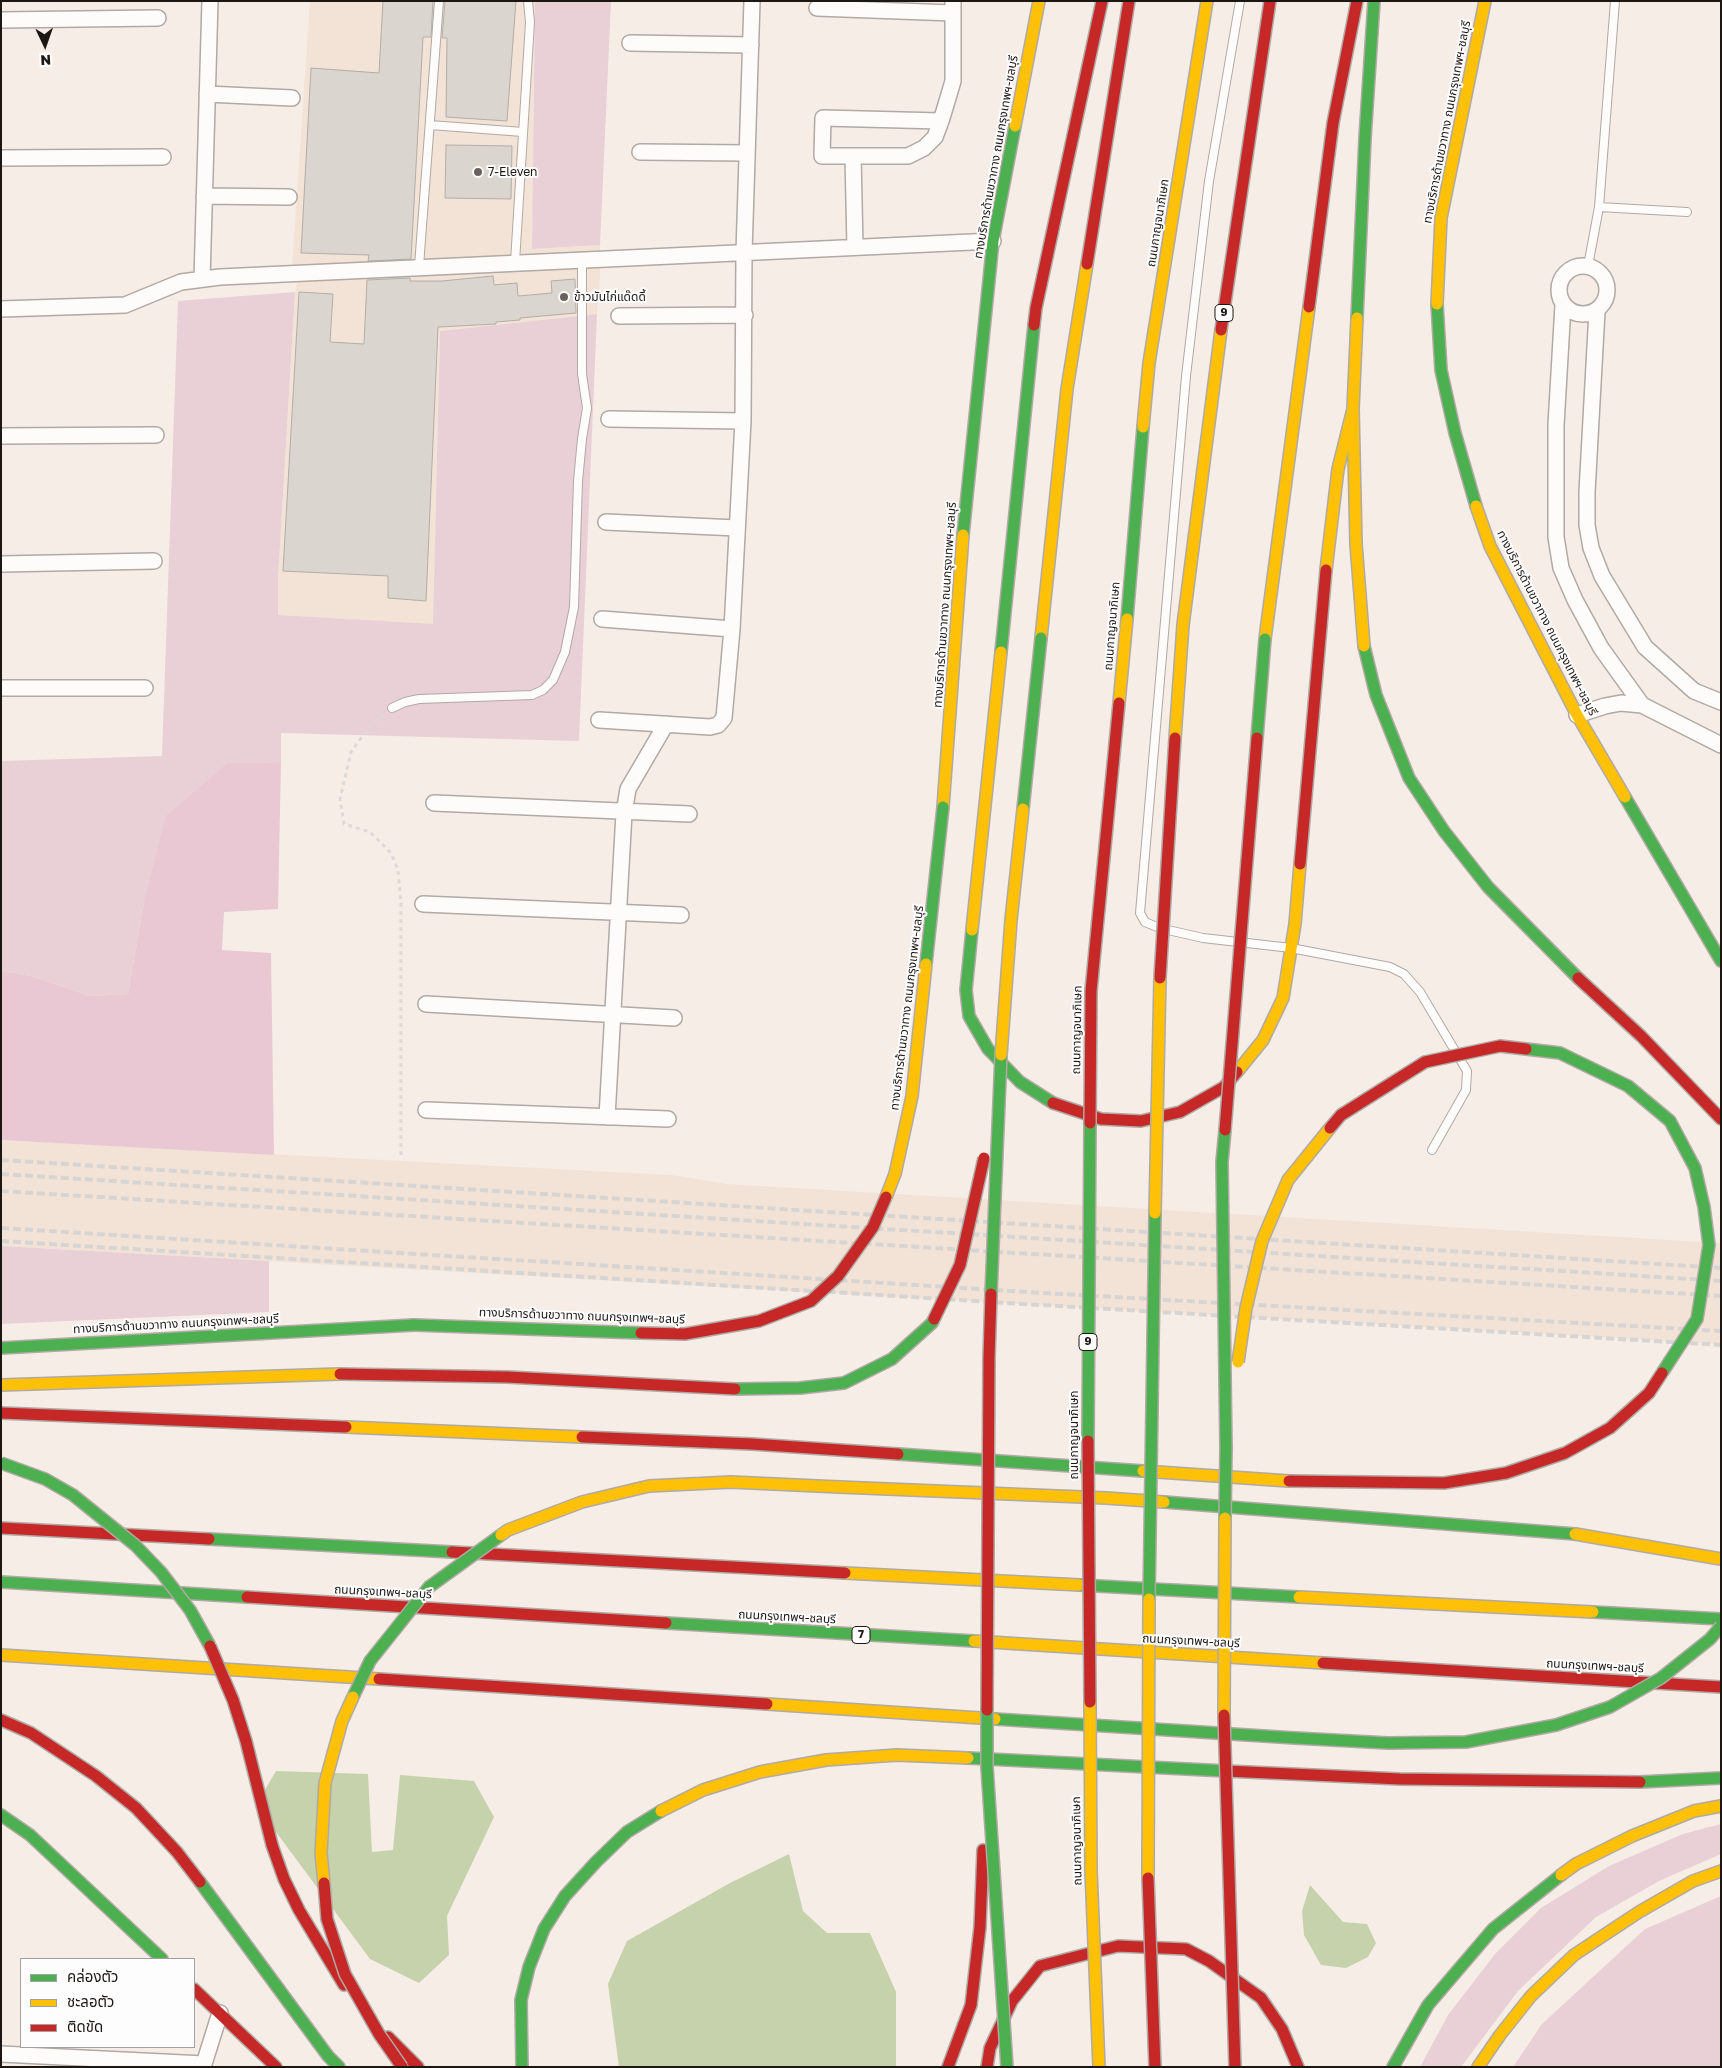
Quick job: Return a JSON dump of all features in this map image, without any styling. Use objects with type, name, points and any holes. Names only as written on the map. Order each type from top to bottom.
[{"type":"main road","name":"ทางบริการด้านขวาทาง ถนนกรุงเทพฯ-ชลบุรี","points":[[1,1348],[414,1325],[685,1334],[759,1321],[811,1301],[838,1276],[873,1227],[897,1164],[912,1096],[943,807],[967,488],[993,241],[1039,1]]},
{"type":"main road","points":[[1102,1],[1036,308],[966,990],[969,1016],[988,1048],[1020,1082],[1053,1103],[1101,1119],[1141,1121],[1180,1112],[1224,1087],[1263,1040],[1283,998],[1295,924],[1323,593],[1338,469],[1353,409]]},
{"type":"main road","points":[[948,2067],[971,2005],[980,1927],[987,1767],[989,1358],[999,1090],[1011,920],[1067,389],[1129,1]]},
{"type":"main road","name":"ถนนกาญจนาภิเษก","points":[[1099,2067],[1090,1831],[1088,1436],[1091,991],[1127,619],[1149,363],[1208,1]]},
{"type":"main road","name":"9","points":[[1155,2067],[1147,1846],[1149,1538],[1158,986],[1184,625],[1215,373],[1270,1]]},
{"type":"main road","points":[[1235,2067],[1223,1690],[1226,1448],[1222,1162],[1265,639],[1333,123],[1357,1]]},
{"type":"main road","name":"ทางบริการด้านขวาทาง ถนนกรุงเทพฯ-ชลบุรี","points":[[1484,1],[1441,218],[1436,293],[1441,370],[1473,499],[1490,546],[1577,715],[1721,961]]},
{"type":"main road","points":[[1375,3],[1365,138],[1353,409],[1356,544],[1362,636],[1376,695],[1409,778],[1444,831],[1488,887],[1561,963],[1642,1036],[1721,1119]]},
{"type":"main road","points":[[1329,80],[1333,123]]},
{"type":"main road","points":[[1,1413],[752,1444],[1290,1481],[1444,1483],[1506,1473],[1565,1454],[1610,1428],[1649,1392],[1698,1319],[1709,1246],[1704,1207],[1695,1168],[1670,1122],[1628,1086],[1560,1053],[1500,1046],[1425,1062],[1341,1115],[1288,1180],[1262,1241],[1246,1308],[1226,1448]]},
{"type":"main road","points":[[1,1386],[340,1374],[507,1377],[735,1389],[800,1388],[844,1382],[892,1359],[932,1323],[960,1265],[999,1090]]},
{"type":"main road","points":[[1,1464],[45,1479],[73,1495],[103,1518],[135,1545],[161,1572],[190,1610],[213,1651],[233,1700],[246,1741],[272,1844],[284,1879],[299,1910],[344,1986],[371,2020],[418,2067]]},
{"type":"main road","points":[[402,2067],[379,2034],[345,1974],[327,1919],[320,1853],[326,1783],[342,1721],[370,1661],[429,1588],[508,1530],[573,1506],[649,1486],[731,1482],[1106,1498],[1561,1532],[1721,1559]]},
{"type":"main road","points":[[1,1528],[1721,1619]]},
{"type":"main road","name":"ถนนกรุงเทพฯ-ชลบุรี","points":[[1,1582],[1721,1687]]},
{"type":"main road","points":[[1,1655],[1295,1738],[1388,1743],[1466,1742],[1556,1725],[1610,1707],[1661,1678],[1710,1639],[1721,1626]]},
{"type":"main road","points":[[1,1720],[31,1733],[96,1776],[136,1808],[177,1852],[338,2067]]},
{"type":"main road","points":[[522,2067],[521,2000],[529,1967],[544,1929],[565,1896],[627,1832],[662,1810],[703,1790],[760,1772],[826,1760],[897,1755],[1400,1779],[1660,1782],[1721,1778]]},
{"type":"main road","points":[[987,1767],[1007,2067]]},
{"type":"main road","points":[[1393,2067],[1428,2006],[1493,1928],[1576,1864],[1632,1836],[1694,1812],[1721,1806]]},
{"type":"main road","points":[[1,1816],[30,1835],[161,1958]]},
{"type":"main road","points":[[1478,2067],[1500,2035],[1531,1996],[1574,1955],[1639,1912],[1692,1881],[1721,1871]]},
{"type":"main road","points":[[987,2067],[990,2048],[1012,2001],[1040,1966],[1118,1946],[1186,1949],[1209,1961],[1261,1998],[1282,2028],[1298,2067]]},
{"type":"main road","points":[[195,1990],[276,2067]]},
{"type":"street","points":[[202,279],[210,1]]},
{"type":"street","points":[[599,720],[710,727],[718,725],[724,718],[732,629],[743,421],[744,252],[752,1]]},
{"type":"street","points":[[817,8],[953,7],[953,81],[935,137],[924,148],[908,156],[822,156],[823,118],[940,121]]},
{"type":"street","points":[[1,20],[158,18]]},
{"type":"street","points":[[630,43],[751,45]]},
{"type":"street","points":[[208,94],[292,98]]},
{"type":"street","points":[[640,152],[747,153]]},
{"type":"street","points":[[853,156],[855,247]]},
{"type":"street","points":[[1,158],[163,157]]},
{"type":"street","points":[[204,196],[289,197]]},
{"type":"street","points":[[1,309],[125,305],[181,282],[202,279],[419,266],[993,241]]},
{"type":"street","points":[[1578,266],[1588,266],[1604,276],[1608,295],[1604,304],[1597,311],[1589,314],[1579,314],[1570,311],[1563,304],[1559,296],[1559,286],[1569,270],[1578,266]]},
{"type":"street","points":[[1563,304],[1556,425],[1556,537],[1561,568],[1575,600],[1601,648],[1642,705]]},
{"type":"street","points":[[1597,311],[1587,492],[1587,525],[1591,548],[1602,576],[1645,647],[1694,691],[1721,702]]},
{"type":"street","points":[[619,316],[745,315]]},
{"type":"street","points":[[609,419],[743,421]]},
{"type":"street","points":[[1,436],[156,435]]},
{"type":"street","points":[[606,522],[737,528]]},
{"type":"street","points":[[1,564],[154,561]]},
{"type":"street","points":[[602,620],[732,629]]},
{"type":"street","points":[[1,688],[145,688]]},
{"type":"street","points":[[1577,715],[1621,703],[1642,705],[1721,745]]},
{"type":"street","points":[[607,1117],[624,813],[628,789],[666,724]]},
{"type":"street","points":[[434,803],[624,813],[689,814]]},
{"type":"street","points":[[423,904],[618,914],[681,915]]},
{"type":"street","points":[[426,1004],[674,1018]]},
{"type":"street","points":[[426,1110],[668,1119]]},
{"type":"street","points":[[1,2054],[203,2066],[220,2014]]},
{"type":"lane","points":[[419,266],[439,1]]},
{"type":"lane","points":[[515,262],[530,22],[528,1]]},
{"type":"lane","points":[[1240,1],[1209,181],[1186,376],[1140,913],[1145,922],[1154,927],[1203,938],[1291,948],[1390,967],[1404,974],[1420,992],[1467,1071],[1466,1090],[1432,1150]]},
{"type":"lane","points":[[1588,266],[1599,207],[1615,1]]},
{"type":"lane","points":[[430,124],[523,132]]},
{"type":"lane","points":[[1599,207],[1686,212]]},
{"type":"lane","points":[[392,708],[405,702],[419,699],[532,695],[543,690],[553,680],[565,652],[574,607],[578,481],[587,408],[582,374],[582,259]]},
{"type":"path","points":[[392,708],[369,727],[351,752],[340,799],[344,824],[370,832],[391,853],[398,870],[401,904],[401,1158]]},
{"type":"shaded area","points":[[310,1],[535,1],[532,249],[600,245],[597,314],[440,331],[433,625],[278,615],[278,578],[295,292],[298,280],[413,275],[413,259],[292,267]]},
{"type":"shaded area","points":[[535,1],[611,1],[600,245],[532,249]]},
{"type":"shaded area","points":[[295,292],[278,578],[278,615],[433,624],[440,331],[597,314],[579,741],[281,733],[281,762],[228,763],[144,902],[128,994],[90,996],[31,976],[1,971],[1,761],[162,756],[178,301]]},
{"type":"shaded area","points":[[281,762],[278,909],[224,912],[222,950],[271,953],[274,1155],[1,1140],[1,971],[31,976],[90,996],[128,994],[144,902],[166,816],[228,763]]},
{"type":"shaded area","points":[[1,1140],[671,1175],[728,1184],[1721,1243],[1721,1344],[1,1246]]},
{"type":"shaded area","points":[[1,1246],[269,1261],[269,1312],[1,1324]]},
{"type":"shaded area","points":[[276,1771],[368,1774],[372,1852],[393,1850],[400,1775],[474,1781],[494,1817],[447,1916],[449,1955],[419,1983],[370,1959],[256,1805]]},
{"type":"shaded area","points":[[1721,1824],[1721,1854],[1659,1881],[1596,1917],[1518,1991],[1461,2067],[1420,2067],[1448,2015],[1495,1954],[1541,1908],[1609,1866],[1683,1834]]},
{"type":"shaded area","points":[[789,1854],[803,1911],[827,1933],[870,1933],[896,1992],[896,2067],[619,2067],[608,1984],[627,1941],[730,1883]]},
{"type":"shaded area","points":[[1310,1885],[1343,1922],[1367,1924],[1376,1943],[1368,1957],[1346,1968],[1321,1965],[1304,1935],[1302,1911]]},
{"type":"shaded area","points":[[1721,1896],[1721,2067],[1513,2067],[1542,2024],[1645,1929]]},
{"type":"building","points":[[383,1],[433,1],[431,37],[423,37],[411,259],[368,261],[369,255],[301,253],[311,68],[379,73]]},
{"type":"building","points":[[445,1],[516,1],[507,121],[446,117],[447,38],[442,38]]},
{"type":"building","name":"7-Eleven","points":[[446,145],[512,146],[511,199],[445,198]]},
{"type":"building","points":[[493,276],[494,285],[517,283],[518,296],[552,293],[551,281],[575,279],[576,313],[520,318],[520,320],[496,322],[496,324],[438,327],[426,601],[388,598],[388,576],[283,571],[299,292],[333,294],[330,342],[364,344],[367,280],[410,278],[410,281],[442,281]]},
{"type":"railway","points":[[1,1160],[1721,1268]]},
{"type":"railway","points":[[1,1174],[1721,1281]]},
{"type":"railway","points":[[1,1191],[1721,1296]]},
{"type":"railway","points":[[1,1228],[1043,1293],[1721,1331]]},
{"type":"railway","points":[[1,1241],[1721,1345]]},
{"type":"traffic: fast","points":[[1357,318],[1365,138],[1374,1]]},
{"type":"traffic: fast","points":[[963,535],[993,241],[1015,126]]},
{"type":"traffic: fast","points":[[1437,304],[1441,370],[1455,433],[1476,506]]},
{"type":"traffic: fast","points":[[1001,652],[1034,325]]},
{"type":"traffic: fast","points":[[1127,619],[1143,427]]},
{"type":"traffic: fast","points":[[1023,809],[1041,638]]},
{"type":"traffic: fast","points":[[1257,738],[1265,639]]},
{"type":"traffic: fast","points":[[1364,646],[1376,695],[1409,778],[1444,831],[1488,887],[1578,978]]},
{"type":"traffic: fast","points":[[1625,797],[1721,961]]},
{"type":"traffic: fast","points":[[926,964],[943,807]]},
{"type":"traffic: fast","points":[[972,930],[966,990],[969,1016],[988,1049],[1020,1082],[1053,1103]]},
{"type":"traffic: fast","points":[[1526,1049],[1560,1053],[1628,1086],[1670,1121],[1695,1168],[1704,1207],[1709,1245],[1697,1319],[1662,1373]]},
{"type":"traffic: fast","points":[[991,1294],[1001,1055]]},
{"type":"traffic: fast","points":[[1088,1441],[1090,1123]]},
{"type":"traffic: fast","points":[[1225,1130],[1222,1162],[1226,1448],[1225,1518]]},
{"type":"traffic: fast","points":[[1149,1599],[1155,1213]]},
{"type":"traffic: fast","points":[[735,1389],[800,1388],[844,1383],[892,1359],[932,1323],[934,1319]]},
{"type":"traffic: fast","points":[[1,1348],[414,1325]]},
{"type":"traffic: fast","points":[[414,1325],[641,1333]]},
{"type":"traffic: fast","points":[[898,1454],[1143,1471]]},
{"type":"traffic: fast","points":[[1,1463],[45,1479],[73,1495],[135,1545],[161,1572],[190,1610],[210,1646]]},
{"type":"traffic: fast","points":[[1164,1502],[1575,1534]]},
{"type":"traffic: fast","points":[[353,1697],[370,1661],[429,1587],[501,1535]]},
{"type":"traffic: fast","points":[[209,1539],[452,1552]]},
{"type":"traffic: fast","points":[[1,1582],[247,1597]]},
{"type":"traffic: fast","points":[[1080,1585],[1299,1597]]},
{"type":"traffic: fast","points":[[1593,1612],[1721,1619]]},
{"type":"traffic: fast","points":[[666,1623],[974,1641]]},
{"type":"traffic: fast","points":[[1295,1738],[1388,1743],[1466,1742],[1556,1725],[1610,1707],[1661,1678],[1710,1639],[1721,1626]]},
{"type":"traffic: fast","points":[[987,1710],[987,1767],[1007,2067]]},
{"type":"traffic: fast","points":[[995,1719],[1295,1738]]},
{"type":"traffic: fast","points":[[968,1758],[1226,1771]]},
{"type":"traffic: fast","points":[[1640,1782],[1721,1778]]},
{"type":"traffic: fast","points":[[522,2067],[521,2000],[529,1967],[544,1929],[565,1896],[596,1862],[627,1832],[661,1811]]},
{"type":"traffic: fast","points":[[1,1815],[30,1835],[161,1958]]},
{"type":"traffic: fast","points":[[1393,2067],[1428,2005],[1493,1929],[1561,1875]]},
{"type":"traffic: fast","points":[[200,1882],[328,2056],[339,2067]]},
{"type":"traffic: slow","points":[[1015,126],[1039,1]]},
{"type":"traffic: slow","points":[[1143,427],[1149,363],[1207,1]]},
{"type":"traffic: slow","points":[[1437,304],[1441,218],[1485,1]]},
{"type":"traffic: slow","points":[[1041,638],[1067,389],[1087,264]]},
{"type":"traffic: slow","points":[[1265,639],[1309,307]]},
{"type":"traffic: slow","points":[[1357,318],[1353,409],[1356,544],[1364,646]]},
{"type":"traffic: slow","points":[[1183,625],[1221,330]]},
{"type":"traffic: slow","points":[[1326,570],[1338,469],[1353,409]]},
{"type":"traffic: slow","points":[[1476,506],[1490,546],[1577,715],[1625,797]]},
{"type":"traffic: slow","points":[[943,807],[963,535]]},
{"type":"traffic: slow","points":[[1119,703],[1127,619]]},
{"type":"traffic: slow","points":[[1175,738],[1183,625]]},
{"type":"traffic: slow","points":[[972,930],[1001,652]]},
{"type":"traffic: slow","points":[[1001,1055],[1011,920],[1023,809]]},
{"type":"traffic: slow","points":[[1237,1072],[1263,1040],[1283,998],[1295,924],[1300,864]]},
{"type":"traffic: slow","points":[[886,1197],[895,1174],[912,1096],[926,964]]},
{"type":"traffic: slow","points":[[1155,1213],[1160,978]]},
{"type":"traffic: slow","points":[[1238,1362],[1246,1308],[1262,1241],[1288,1180],[1330,1128]]},
{"type":"traffic: slow","points":[[1,1385],[340,1374]]},
{"type":"traffic: slow","points":[[346,1427],[582,1437]]},
{"type":"traffic: slow","points":[[1143,1471],[1289,1481]]},
{"type":"traffic: slow","points":[[501,1535],[508,1530],[582,1502],[649,1486],[731,1482],[839,1487]]},
{"type":"traffic: slow","points":[[839,1487],[1164,1502]]},
{"type":"traffic: slow","points":[[1224,1715],[1225,1518]]},
{"type":"traffic: slow","points":[[1575,1534],[1721,1559]]},
{"type":"traffic: slow","points":[[845,1573],[1080,1585]]},
{"type":"traffic: slow","points":[[1299,1597],[1593,1612]]},
{"type":"traffic: slow","points":[[1148,1878],[1149,1599]]},
{"type":"traffic: slow","points":[[974,1641],[1323,1663]]},
{"type":"traffic: slow","points":[[1,1655],[379,1679]]},
{"type":"traffic: slow","points":[[324,1883],[321,1853],[325,1783],[342,1721],[353,1697]]},
{"type":"traffic: slow","points":[[1090,1702],[1091,1870],[1099,2067]]},
{"type":"traffic: slow","points":[[767,1704],[995,1719]]},
{"type":"traffic: slow","points":[[661,1811],[703,1790],[760,1772],[826,1760],[897,1755],[968,1758]]},
{"type":"traffic: slow","points":[[1561,1875],[1576,1864],[1632,1836],[1694,1811],[1721,1806]]},
{"type":"traffic: slow","points":[[1478,2067],[1500,2035],[1531,1996],[1574,1955],[1639,1912],[1693,1881],[1721,1871]]},
{"type":"traffic: jam","points":[[1034,325],[1036,308],[1102,1]]},
{"type":"traffic: jam","points":[[1087,264],[1129,1]]},
{"type":"traffic: jam","points":[[1221,330],[1270,1]]},
{"type":"traffic: jam","points":[[1309,307],[1333,123],[1357,1]]},
{"type":"traffic: jam","points":[[1300,864],[1326,570]]},
{"type":"traffic: jam","points":[[1090,1123],[1091,991],[1119,703]]},
{"type":"traffic: jam","points":[[1160,978],[1175,738]]},
{"type":"traffic: jam","points":[[1225,1130],[1257,738]]},
{"type":"traffic: jam","points":[[1578,978],[1641,1036],[1721,1119]]},
{"type":"traffic: jam","points":[[1330,1128],[1341,1115],[1425,1062],[1500,1046],[1526,1049]]},
{"type":"traffic: jam","points":[[1053,1103],[1101,1119],[1141,1121],[1180,1112],[1224,1087],[1237,1072]]},
{"type":"traffic: jam","points":[[934,1319],[960,1265],[984,1158]]},
{"type":"traffic: jam","points":[[641,1333],[685,1334],[759,1321],[811,1301],[838,1276],[873,1227],[886,1197]]},
{"type":"traffic: jam","points":[[987,1710],[991,1294]]},
{"type":"traffic: jam","points":[[1289,1481],[1444,1483],[1506,1473],[1565,1453],[1610,1428],[1649,1393],[1662,1373]]},
{"type":"traffic: jam","points":[[340,1374],[507,1377],[735,1389]]},
{"type":"traffic: jam","points":[[1,1413],[346,1427]]},
{"type":"traffic: jam","points":[[582,1437],[752,1444],[898,1454]]},
{"type":"traffic: jam","points":[[1088,1441],[1090,1702]]},
{"type":"traffic: jam","points":[[1,1528],[209,1539]]},
{"type":"traffic: jam","points":[[452,1552],[845,1573]]},
{"type":"traffic: jam","points":[[247,1597],[666,1623]]},
{"type":"traffic: jam","points":[[210,1646],[233,1700],[246,1741],[272,1845]]},
{"type":"traffic: jam","points":[[1323,1663],[1721,1687]]},
{"type":"traffic: jam","points":[[379,1679],[767,1704]]},
{"type":"traffic: jam","points":[[1224,1715],[1235,2067]]},
{"type":"traffic: jam","points":[[1,1720],[31,1733],[96,1776],[136,1808],[177,1852],[200,1882]]},
{"type":"traffic: jam","points":[[1226,1771],[1400,1779],[1640,1782]]},
{"type":"traffic: jam","points":[[272,1845],[284,1879],[299,1910],[344,1985]]},
{"type":"traffic: jam","points":[[948,2067],[971,2005],[980,1927],[983,1850]]},
{"type":"traffic: jam","points":[[1148,1878],[1155,2067]]},
{"type":"traffic: jam","points":[[324,1883],[327,1919],[345,1974],[379,2034],[402,2067]]},
{"type":"traffic: jam","points":[[987,2067],[990,2048],[1012,2001],[1040,1966],[1118,1946],[1186,1949],[1209,1961],[1261,1998],[1282,2029],[1298,2067]]},
{"type":"traffic: jam","points":[[195,1990],[276,2067]]},
{"type":"traffic: jam","points":[[388,2037],[418,2067]]},
{"type":"place","name":"7-Eleven","points":[[478,172]]},
{"type":"place","name":"ข้าวมันไก่แด๊ดดี้","points":[[564,297]]}]
